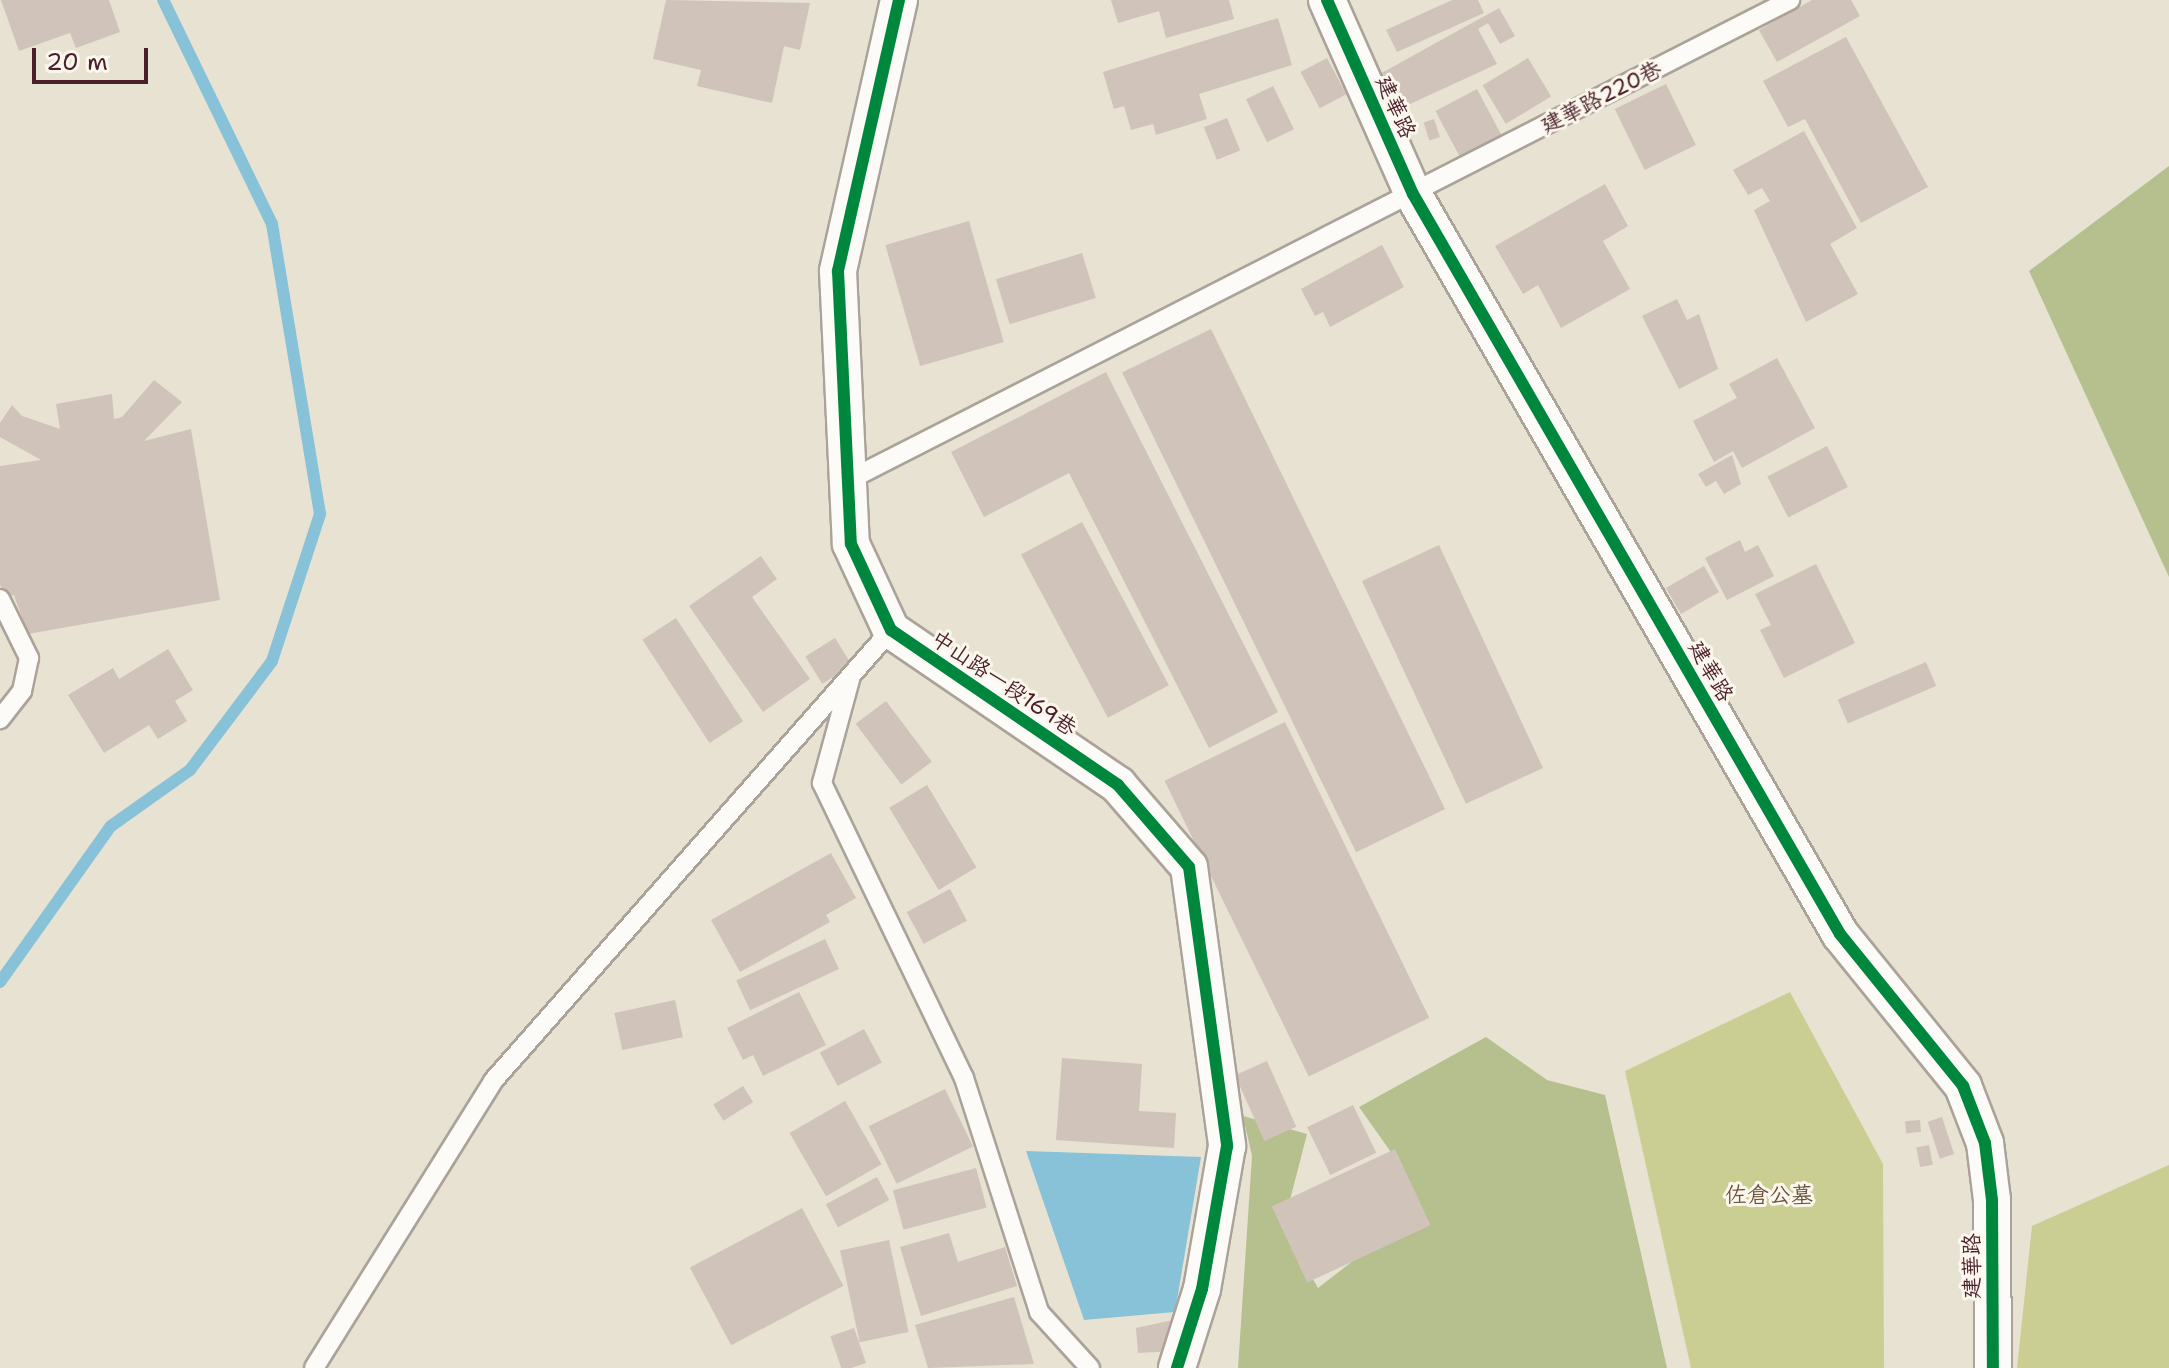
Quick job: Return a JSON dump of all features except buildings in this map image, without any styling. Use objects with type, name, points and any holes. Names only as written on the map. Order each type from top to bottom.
[{"type":"street","points":[[891,630],[851,544],[845,482],[838,271],[899,0]]},
{"type":"street","name":"建華路","points":[[1327,0],[1413,194],[1840,934],[1963,1086],[1985,1143],[1992,1200],[1993,1368]]},
{"type":"street","name":"中山路一段169巷","points":[[891,630],[1118,785],[1189,867],[1227,1146],[1202,1289],[1177,1368]]},
{"type":"lane","name":"建華路220巷","points":[[845,482],[1790,0]]},
{"type":"lane","points":[[0,599],[29,658],[22,691],[0,719]]},
{"type":"lane","points":[[314,1368],[493,1081],[891,630]]},
{"type":"lane","points":[[852,673],[822,783],[964,1078],[1039,1312],[1090,1368]]},
{"type":"green space","points":[[2169,166],[2169,577],[2029,271]]},
{"type":"green space","name":"佐倉公墓","points":[[1790,992],[1883,1164],[1884,1368],[1691,1368],[1625,1071]]},
{"type":"green space","points":[[1486,1037],[1547,1080],[1605,1095],[1667,1368],[1238,1368],[1252,1156],[1243,1116],[1307,1134],[1283,1227],[1318,1288],[1398,1226],[1393,1155],[1359,1107]]},
{"type":"green space","points":[[2169,1165],[2169,1368],[2017,1368],[2032,1226]]},
{"type":"water","points":[[1026,1151],[1201,1157],[1175,1312],[1084,1320]]},
{"type":"waterway","points":[[0,982],[111,826],[190,770],[272,661],[320,514],[272,224],[163,0]]},
{"type":"cycle path","points":[[899,0],[838,271],[851,544],[891,630],[1118,785],[1189,867],[1227,1146],[1202,1289],[1177,1368]]},
{"type":"cycle path","points":[[1327,0],[1413,194],[1840,934],[1963,1086],[1985,1143],[1992,1200],[1993,1368]]}]
